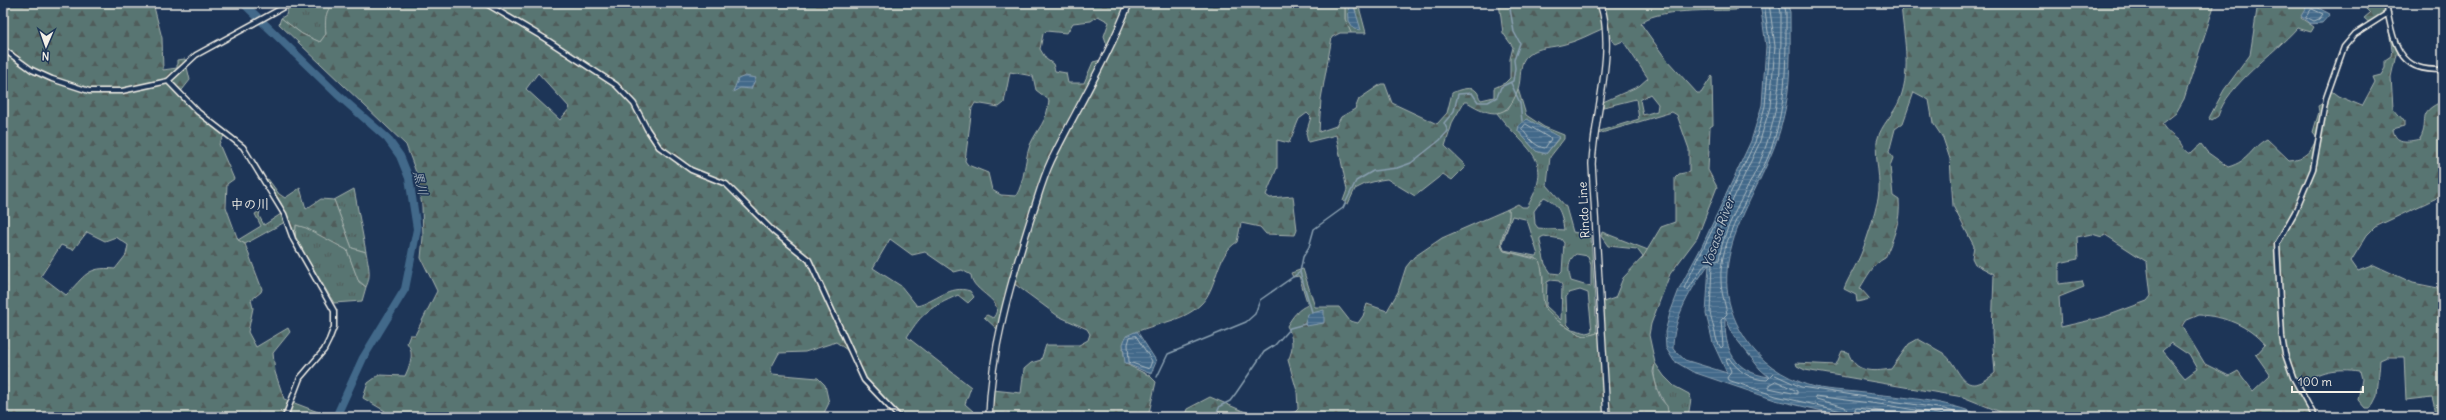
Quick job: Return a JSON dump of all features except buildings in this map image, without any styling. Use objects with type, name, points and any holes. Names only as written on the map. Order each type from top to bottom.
[{"type":"street","points":[[3,49],[41,75],[89,91],[122,91],[168,80],[196,55],[291,3]]},
{"type":"street","points":[[485,3],[544,38],[616,85],[634,104],[646,129],[659,147],[691,170],[726,184],[774,232],[809,260],[864,380],[899,417]]},
{"type":"street","points":[[989,417],[990,390],[1003,316],[1022,245],[1042,182],[1102,63],[1129,3]]},
{"type":"street","name":"Rindo Line","points":[[1600,3],[1606,24],[1607,44],[1594,127],[1592,164],[1606,417]]},
{"type":"street","points":[[2386,3],[2398,50],[2404,57],[2418,67],[2443,70]]},
{"type":"street","points":[[2315,417],[2288,363],[2282,337],[2277,244],[2295,212],[2313,169],[2326,98],[2344,47],[2355,34],[2388,13]]},
{"type":"street","points":[[168,80],[198,112],[243,147],[284,214],[293,239],[334,311],[334,327],[329,340],[300,378],[285,417]]},
{"type":"green space","points":[[3,3],[153,3],[162,38],[163,70],[177,68],[177,60],[185,59],[190,80],[179,94],[197,114],[225,134],[219,144],[234,179],[227,184],[226,207],[238,240],[245,244],[262,289],[261,292],[251,300],[253,308],[248,332],[256,347],[288,328],[290,332],[273,353],[275,372],[284,399],[318,412],[317,417],[3,417]],"holes":[[[87,232],[105,241],[116,237],[128,245],[126,255],[115,269],[106,268],[92,271],[82,278],[66,295],[41,276],[61,245],[73,250]]]},
{"type":"green space","points":[[295,3],[336,3],[327,13],[326,34],[320,42],[302,34],[281,18],[286,15],[288,8]]},
{"type":"green space","points":[[336,3],[1345,3],[1345,19],[1351,33],[1340,33],[1332,37],[1321,99],[1319,132],[1336,126],[1341,117],[1355,109],[1359,99],[1381,84],[1385,84],[1392,103],[1437,124],[1447,113],[1452,93],[1454,92],[1469,88],[1477,92],[1481,100],[1494,97],[1494,88],[1505,83],[1510,78],[1510,59],[1513,47],[1503,33],[1499,3],[1737,3],[1736,10],[1685,11],[1670,13],[1657,15],[1647,19],[1641,24],[1666,59],[1697,93],[1701,93],[1712,76],[1713,125],[1710,127],[1708,170],[1717,187],[1697,238],[1670,274],[1651,324],[1649,335],[1655,363],[1653,372],[1657,389],[1661,399],[1667,406],[1669,417],[1275,417],[1295,412],[1298,409],[1297,391],[1288,360],[1292,343],[1291,334],[1287,326],[1296,313],[1308,305],[1299,276],[1293,277],[1291,273],[1303,269],[1315,307],[1339,307],[1350,321],[1358,323],[1363,316],[1367,304],[1387,311],[1398,292],[1406,267],[1414,257],[1442,238],[1506,210],[1509,210],[1509,215],[1502,237],[1502,247],[1504,251],[1539,260],[1542,271],[1544,304],[1549,313],[1574,332],[1585,336],[1597,333],[1603,325],[1603,302],[1615,298],[1623,278],[1643,257],[1661,227],[1675,222],[1675,178],[1679,174],[1689,172],[1689,149],[1677,115],[1672,112],[1598,134],[1600,131],[1639,119],[1636,99],[1603,107],[1603,102],[1639,86],[1648,78],[1623,41],[1616,44],[1612,41],[1608,28],[1602,29],[1570,43],[1537,50],[1528,55],[1521,66],[1519,85],[1514,99],[1504,111],[1491,113],[1464,102],[1453,121],[1445,146],[1466,166],[1452,180],[1443,174],[1415,196],[1387,179],[1365,184],[1355,189],[1348,204],[1343,201],[1347,190],[1336,135],[1308,142],[1306,133],[1311,117],[1307,113],[1299,119],[1289,143],[1277,140],[1277,168],[1266,195],[1270,198],[1293,196],[1297,230],[1295,235],[1266,234],[1260,227],[1241,223],[1237,242],[1224,255],[1210,290],[1200,305],[1174,320],[1135,332],[1126,337],[1123,349],[1126,364],[1150,376],[1156,382],[1148,417],[991,417],[993,390],[1021,393],[1024,369],[1031,363],[1041,360],[1046,345],[1079,345],[1088,340],[1090,334],[1087,329],[1058,316],[1016,285],[1009,284],[997,329],[984,317],[987,315],[993,318],[996,312],[996,306],[993,301],[977,287],[971,275],[962,270],[954,272],[925,252],[912,255],[890,239],[873,268],[901,286],[917,306],[943,294],[956,290],[963,289],[970,291],[974,297],[968,303],[958,295],[940,303],[928,311],[918,321],[907,337],[971,387],[965,404],[974,412],[968,417],[901,417],[864,377],[847,350],[836,342],[805,352],[779,353],[771,368],[772,374],[818,378],[825,385],[829,403],[822,417],[384,417],[385,411],[363,398],[368,383],[379,375],[405,376],[411,359],[411,351],[407,343],[410,335],[415,335],[437,291],[421,258],[423,237],[422,206],[417,175],[406,145],[279,24],[281,18],[302,34],[320,42],[326,34],[326,16],[332,5]],"holes":[[[1098,16],[1109,22],[1104,36],[1107,45],[1101,60],[1093,62],[1084,83],[1068,83],[1066,73],[1055,71],[1053,64],[1046,59],[1040,49],[1043,34],[1046,31],[1067,33],[1073,23],[1091,21]],[[1010,72],[1033,76],[1036,90],[1049,100],[1044,120],[1030,145],[1023,178],[1016,196],[1001,195],[992,190],[988,173],[968,165],[965,161],[972,108],[975,103],[999,107],[1004,103]],[[538,73],[570,108],[560,120],[526,89]],[[1650,94],[1658,104],[1657,111],[1643,115],[1640,100]]]},
{"type":"green space","points":[[1345,3],[1348,3],[1350,18],[1356,12],[1353,3],[1358,3],[1366,33],[1351,33],[1345,20]]},
{"type":"green space","points":[[1901,3],[2215,3],[2184,99],[2176,113],[2162,124],[2190,154],[2201,144],[2207,152],[2228,167],[2246,158],[2257,146],[2267,139],[2289,160],[2304,156],[2313,146],[2317,137],[2313,132],[2319,112],[2318,106],[2327,101],[2330,90],[2338,96],[2362,106],[2375,82],[2373,77],[2381,75],[2385,68],[2385,60],[2391,56],[2392,49],[2388,25],[2390,25],[2397,50],[2391,77],[2393,108],[2404,121],[2404,126],[2393,129],[2394,134],[2399,140],[2402,141],[2420,139],[2423,132],[2426,113],[2443,101],[2443,195],[2375,227],[2367,235],[2351,261],[2358,271],[2374,265],[2413,283],[2443,289],[2443,417],[2437,417],[2432,397],[2406,400],[2404,357],[2387,357],[2380,360],[2377,396],[2371,408],[2365,408],[2358,400],[2362,379],[2360,371],[2328,371],[2307,380],[2301,385],[2300,393],[2314,417],[2013,417],[1963,397],[1805,370],[1797,366],[1796,363],[1836,365],[1842,351],[1848,352],[1855,364],[1865,370],[1877,371],[1891,369],[1909,344],[1918,339],[1943,353],[1963,379],[1968,383],[1975,384],[1984,381],[1995,373],[1992,334],[1994,274],[1975,264],[1972,258],[1974,246],[1953,206],[1950,159],[1943,138],[1933,123],[1929,100],[1914,92],[1903,123],[1895,129],[1889,152],[1893,158],[1890,166],[1893,196],[1899,200],[1898,223],[1885,258],[1874,267],[1860,288],[1870,299],[1857,302],[1856,295],[1844,289],[1864,247],[1878,199],[1879,184],[1876,155],[1877,141],[1881,130],[1900,99],[1904,87],[1906,75],[1906,51]],"holes":[[[2092,234],[2102,237],[2104,234],[2147,262],[2151,296],[2147,301],[2104,317],[2061,327],[2059,297],[2084,287],[2082,281],[2059,284],[2059,263],[2078,259],[2077,237]],[[2199,315],[2217,317],[2235,323],[2251,332],[2265,345],[2256,355],[2270,375],[2253,391],[2238,371],[2229,376],[2205,364],[2182,326],[2185,321]],[[2171,343],[2189,355],[2197,369],[2185,378],[2162,351]]]},
{"type":"green space","points":[[2258,3],[2317,3],[2307,7],[2301,18],[2314,27],[2311,32],[2297,28],[2241,81],[2223,104],[2218,116],[2212,120],[2209,118],[2224,90],[2250,55]]},
{"type":"green space","points":[[2360,3],[2390,3],[2390,15],[2373,26],[2364,18],[2370,13]]},
{"type":"green space","points":[[1518,89],[1526,115],[1544,127],[1564,135],[1564,139],[1550,157],[1547,185],[1566,207],[1573,232],[1586,235],[1589,234],[1591,237],[1597,333],[1586,336],[1580,335],[1555,319],[1544,305],[1542,292],[1543,277],[1535,258],[1504,251],[1502,247],[1501,244],[1509,221],[1509,210],[1506,210],[1518,204],[1522,207],[1527,207],[1535,190],[1539,176],[1538,165],[1533,155],[1497,113],[1508,109]],"holes":[[[1527,119],[1559,138],[1546,154],[1536,151],[1518,131],[1519,125]],[[1544,197],[1554,203],[1559,210],[1564,230],[1538,228],[1535,224],[1534,211]],[[1512,216],[1525,219],[1528,223],[1538,255],[1535,256],[1504,250],[1502,243]],[[1544,236],[1561,239],[1564,243],[1562,272],[1560,274],[1551,273],[1545,264],[1540,238]],[[1576,254],[1588,256],[1591,265],[1591,287],[1571,281],[1569,273],[1571,259]],[[1551,280],[1559,281],[1562,285],[1561,320],[1546,306],[1547,282]],[[1580,290],[1588,293],[1592,331],[1587,333],[1572,329],[1567,324],[1566,297],[1569,293]]]},
{"type":"green space","points":[[268,179],[279,194],[285,198],[300,188],[306,209],[321,199],[334,200],[352,248],[366,252],[369,278],[366,287],[358,280],[347,250],[306,228],[296,225],[295,238],[281,203],[266,180]]},
{"type":"green space","points":[[354,189],[366,252],[352,248],[334,200]]},
{"type":"green space","points":[[260,211],[259,216],[264,225],[281,214],[285,222],[245,244],[238,240],[261,226],[255,214]]},
{"type":"green space","points":[[296,225],[308,228],[347,250],[359,282],[366,287],[362,301],[334,303],[295,238]]},
{"type":"green space","points":[[1602,232],[1648,250],[1643,257],[1637,249],[1608,246],[1601,236]]},
{"type":"green space","points":[[1655,363],[1664,376],[1674,386],[1689,394],[1691,399],[1688,417],[1669,417],[1656,384],[1654,371]]},
{"type":"green space","points":[[1210,397],[1257,417],[1184,417],[1187,409]]},
{"type":"water","points":[[1348,3],[1353,3],[1361,30],[1354,29],[1349,21]]},
{"type":"water","name":"Yosasa River","points":[[1760,3],[1787,3],[1790,12],[1789,82],[1782,123],[1773,149],[1739,225],[1731,250],[1727,276],[1729,302],[1745,339],[1765,361],[1781,373],[1806,385],[1938,402],[1984,417],[1849,417],[1775,400],[1693,372],[1674,361],[1666,348],[1665,332],[1670,313],[1680,287],[1702,246],[1751,141],[1762,105],[1766,46]],"holes":[[[1709,264],[1706,314],[1713,343],[1727,373],[1685,360],[1673,349],[1676,326],[1684,304]],[[1725,317],[1734,336],[1760,369],[1769,377],[1757,374],[1739,365],[1729,349],[1725,329]]]},
{"type":"water","points":[[2309,3],[2330,14],[2322,23],[2310,24],[2301,16]]},
{"type":"water","points":[[745,76],[756,78],[751,89],[740,88],[733,92],[738,79]]},
{"type":"water","points":[[1527,119],[1559,137],[1546,154],[1536,151],[1518,131],[1519,125]]},
{"type":"water","points":[[1324,310],[1324,323],[1306,326],[1305,323],[1308,314]]},
{"type":"water","points":[[1137,331],[1156,362],[1151,374],[1125,363],[1123,344],[1126,336]]},
{"type":"waterway","name":"黒川","points":[[243,3],[337,94],[387,138],[400,156],[409,178],[417,229],[405,289],[363,358],[336,417]]},
{"type":"waterway","points":[[1157,377],[1168,354],[1246,322],[1255,314],[1260,300],[1300,272],[1303,257],[1309,247],[1314,229],[1343,208],[1356,181],[1373,171],[1397,168],[1411,163],[1440,140],[1448,131],[1444,123],[1454,111],[1458,94],[1472,93],[1478,102],[1488,102],[1497,97],[1501,87],[1513,81],[1515,68],[1514,60],[1520,43],[1514,32],[1509,3]]},
{"type":"waterway","points":[[1511,83],[1520,103],[1522,121]]},
{"type":"waterway","points":[[1300,272],[1312,312]]},
{"type":"waterway","points":[[1215,417],[1220,406],[1230,401],[1264,352],[1275,345],[1290,328],[1305,324]]},
{"type":"district","name":"中の川","points":[[250,204]]}]
